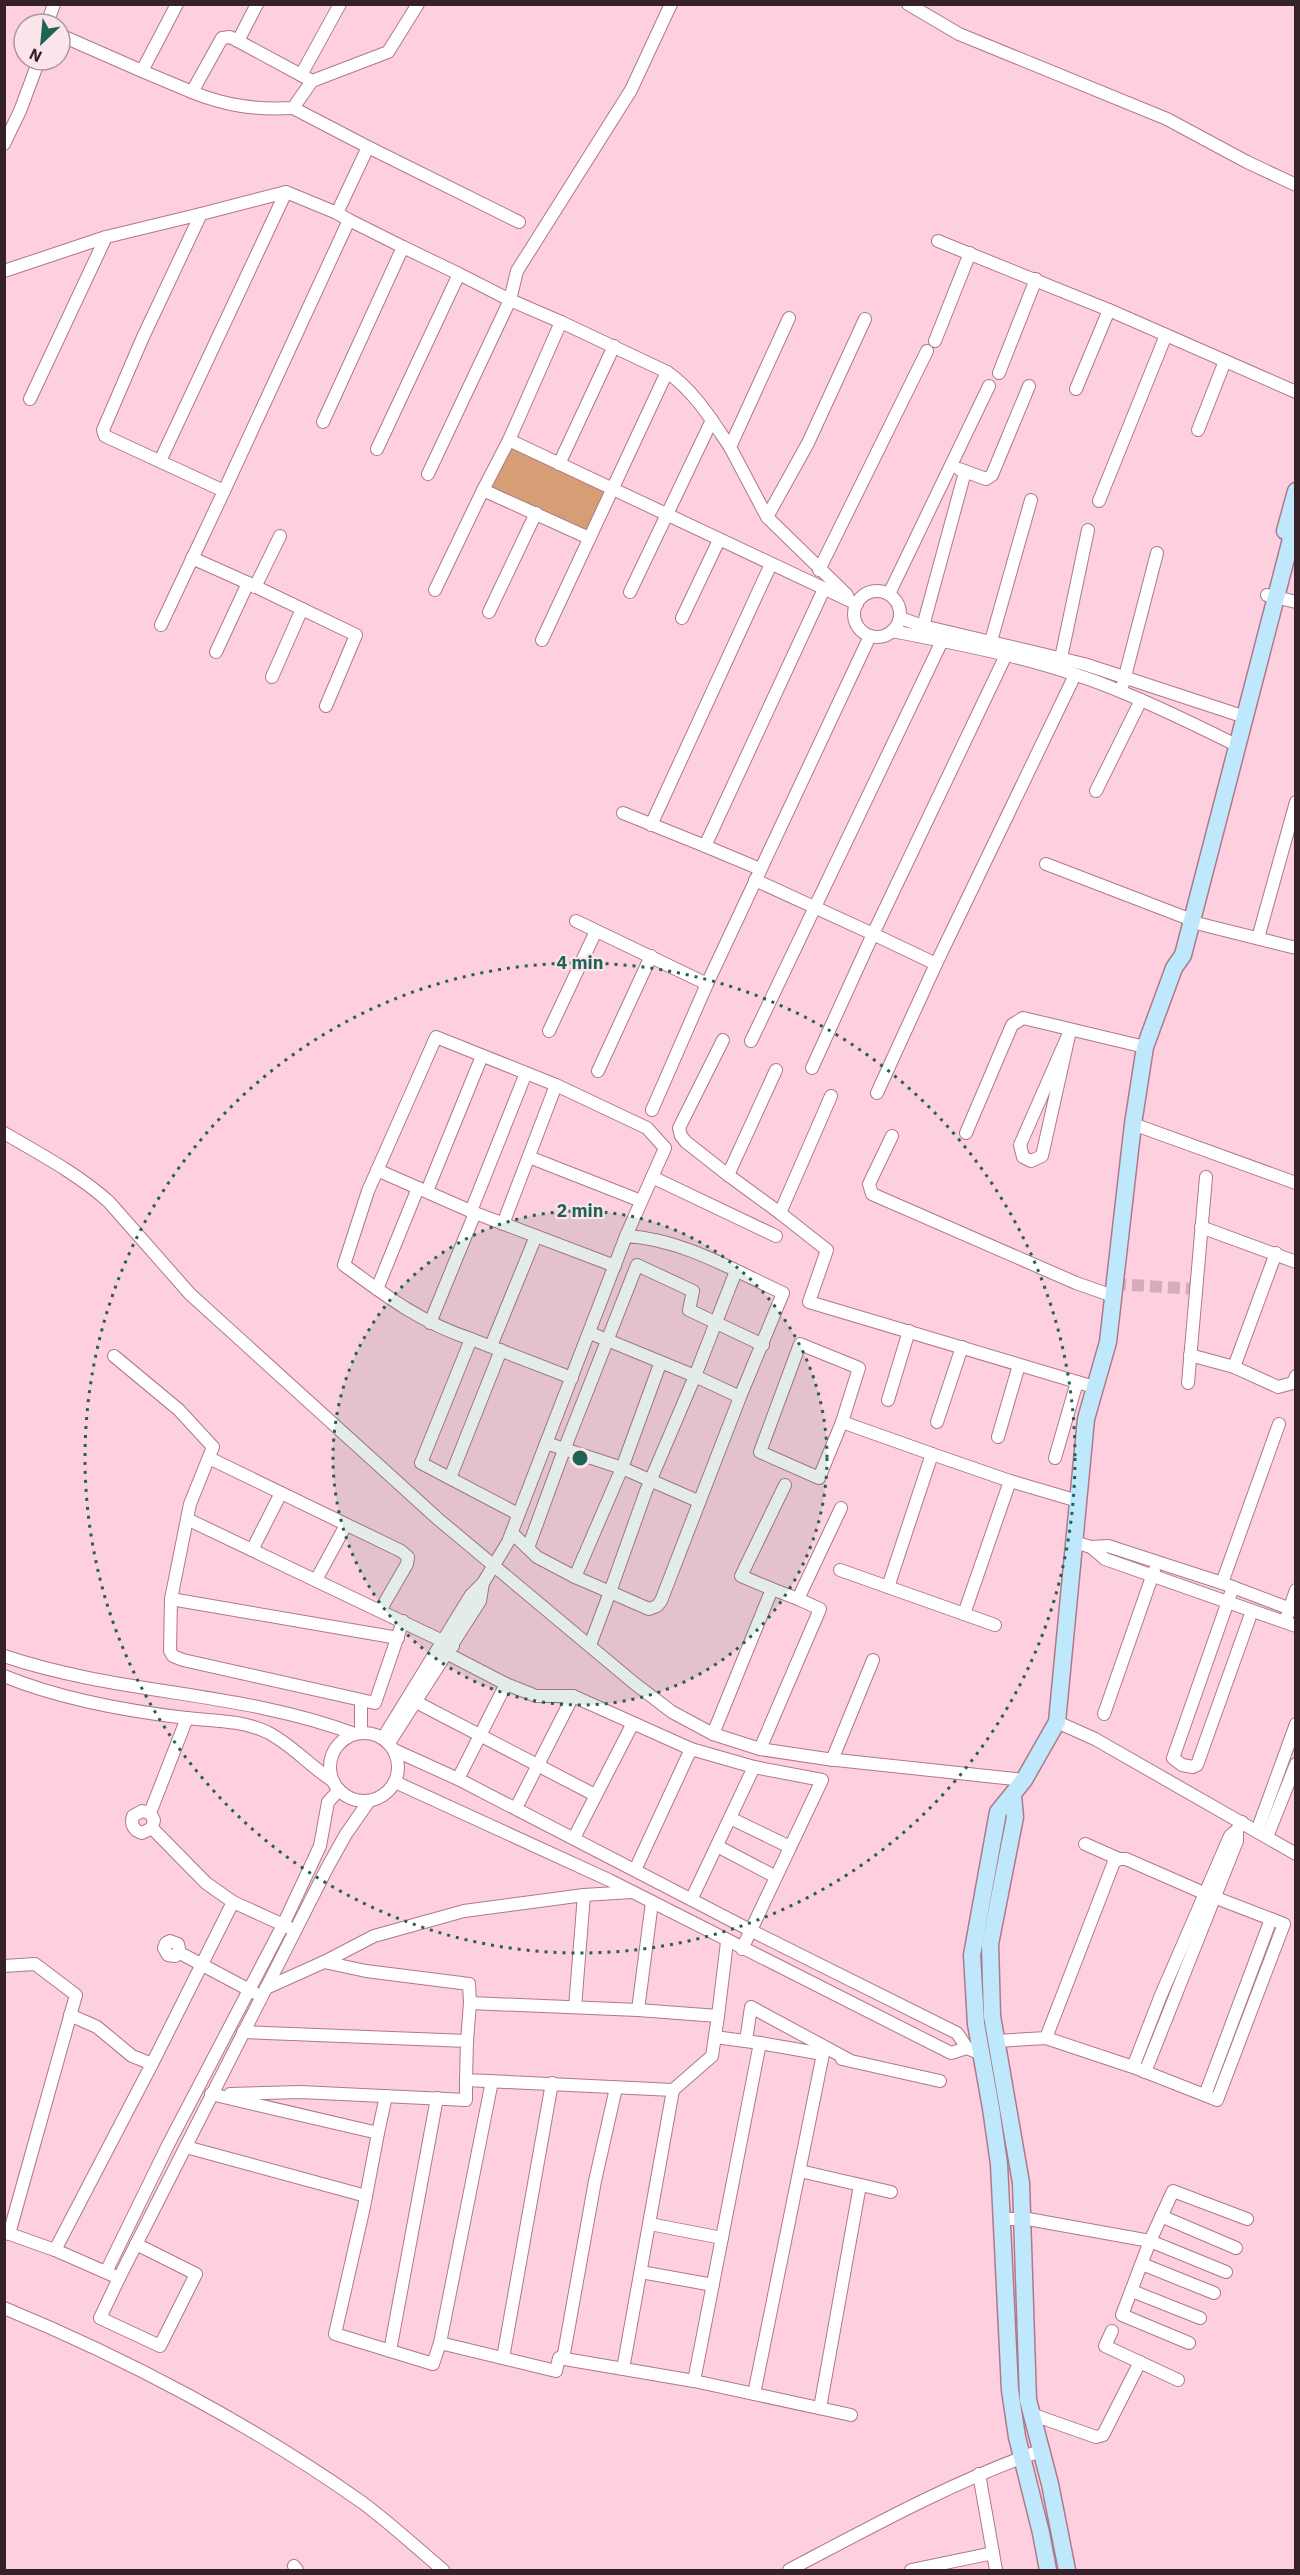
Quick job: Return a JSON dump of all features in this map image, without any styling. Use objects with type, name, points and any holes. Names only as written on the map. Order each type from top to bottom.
[{"type":"street","points":[[142,71],[177,4]]},
{"type":"street","points":[[238,41],[257,4]]},
{"type":"street","points":[[293,108],[340,4]]},
{"type":"street","points":[[192,92],[222,38],[230,37],[307,78],[388,52],[418,4]]},
{"type":"street","points":[[428,474],[510,300],[517,271],[631,90],[670,4]]},
{"type":"street","points":[[908,4],[959,34],[1167,120],[1296,185]]},
{"type":"street","points":[[72,40],[192,92],[231,106],[293,108],[519,222]]},
{"type":"street","points":[[4,144],[20,111],[35,72]]},
{"type":"street","points":[[337,213],[368,147]]},
{"type":"street","points":[[160,462],[286,192]]},
{"type":"street","points":[[4,270],[106,237],[286,192],[337,213],[510,300],[614,346],[667,372],[681,382],[701,403],[730,447],[767,517],[819,570],[857,604]]},
{"type":"street","points":[[201,214],[143,337],[103,430],[105,436],[224,491]]},
{"type":"street","points":[[161,625],[349,220]]},
{"type":"street","points":[[30,399],[106,237]]},
{"type":"street","points":[[938,241],[1036,279],[1296,392]]},
{"type":"street","points":[[322,422],[403,247]]},
{"type":"street","points":[[819,570],[931,346],[970,253]]},
{"type":"street","points":[[377,449],[459,274]]},
{"type":"street","points":[[999,373],[1036,279]]},
{"type":"street","points":[[1076,389],[1109,310]]},
{"type":"street","points":[[730,447],[789,318]]},
{"type":"street","points":[[767,517],[808,443],[865,319]]},
{"type":"street","points":[[435,590],[508,440],[561,322]]},
{"type":"street","points":[[1099,501],[1166,335]]},
{"type":"street","points":[[559,464],[614,346]]},
{"type":"street","points":[[1198,430],[1226,361]]},
{"type":"street","points":[[543,640],[667,372]]},
{"type":"street","points":[[889,594],[988,386]]},
{"type":"street","points":[[951,465],[986,479],[992,475],[1029,386]]},
{"type":"street","points":[[630,592],[712,420]]},
{"type":"street","points":[[508,440],[857,604]]},
{"type":"street","points":[[923,626],[965,472]]},
{"type":"street","points":[[483,490],[590,538]]},
{"type":"street","points":[[1048,2571],[1022,2457],[1010,2390],[999,2164],[974,2051],[972,1955],[998,1812],[1024,1780],[1056,1722],[1086,1419],[1108,1342],[1133,1124],[1145,1047],[1174,968],[1183,956],[1188,920],[1296,491]]},
{"type":"street","points":[[991,641],[1031,500]]},
{"type":"street","points":[[489,612],[536,513]]},
{"type":"street","points":[[1271,597],[1296,520]]},
{"type":"street","points":[[1061,658],[1088,530]]},
{"type":"street","points":[[216,652],[280,536]]},
{"type":"street","points":[[682,618],[719,540]]},
{"type":"street","points":[[1121,691],[1157,553]]},
{"type":"street","points":[[192,558],[356,635],[326,706]]},
{"type":"street","points":[[651,825],[771,564]]},
{"type":"street","points":[[705,846],[824,589]]},
{"type":"street","points":[[878,592],[889,594],[897,603],[900,618],[892,631],[886,635],[870,636],[863,633],[856,624],[854,615],[862,596],[878,592]]},
{"type":"street","points":[[1271,597],[1296,602]]},
{"type":"street","points":[[272,677],[302,609]]},
{"type":"street","points":[[900,618],[923,626],[1061,658],[1240,715]]},
{"type":"street","points":[[892,631],[1006,655],[1075,675],[1121,691],[1234,743]]},
{"type":"street","points":[[652,1110],[757,875],[870,636]]},
{"type":"street","points":[[751,1041],[942,641]]},
{"type":"street","points":[[812,1068],[1006,655]]},
{"type":"street","points":[[877,1093],[936,964],[1075,675]]},
{"type":"street","points":[[1096,791],[1141,700]]},
{"type":"street","points":[[1258,938],[1296,802]]},
{"type":"street","points":[[622,813],[705,846],[814,906],[936,964]]},
{"type":"street","points":[[1046,864],[1188,920],[1296,948]]},
{"type":"street","points":[[576,921],[707,984]]},
{"type":"street","points":[[549,1031],[596,932]]},
{"type":"street","points":[[598,1071],[651,956]]},
{"type":"street","points":[[966,1133],[1012,1025],[1023,1018],[1145,1047]]},
{"type":"street","points":[[1070,1031],[1042,1156],[1038,1145],[1028,1142],[1020,1145],[1070,1031]]},
{"type":"street","points":[[389,1744],[448,1646],[471,1595],[494,1567],[512,1533],[518,1514],[590,1333],[626,1236],[665,1148],[657,1136],[647,1128],[556,1085],[436,1037],[368,1191],[344,1265],[430,1323],[572,1378]]},
{"type":"street","points":[[723,1040],[679,1128],[681,1136],[728,1175],[827,1250],[808,1302],[1094,1387]]},
{"type":"street","points":[[377,1289],[482,1056]]},
{"type":"street","points":[[728,1175],[776,1070]]},
{"type":"street","points":[[430,1323],[526,1073]]},
{"type":"street","points":[[503,1224],[556,1085]]},
{"type":"street","points":[[780,1214],[831,1096]]},
{"type":"street","points":[[1133,1124],[1296,1183]]},
{"type":"street","points":[[4,1133],[50,1159],[109,1202],[190,1294],[438,1519],[672,1712],[713,1734],[760,1749],[832,1760],[1024,1780]]},
{"type":"street","points":[[892,1136],[869,1184],[872,1194],[1076,1283],[1113,1296]]},
{"type":"street","points":[[529,1157],[641,1201]]},
{"type":"street","points":[[377,1170],[503,1224],[616,1264],[637,1265],[687,1286],[693,1291],[689,1310],[717,1321],[763,1345]]},
{"type":"street","points":[[652,1177],[776,1236]]},
{"type":"street","points":[[1188,1383],[1206,1177]]},
{"type":"street","points":[[1201,1227],[1296,1262]]},
{"type":"street","points":[[450,1478],[536,1236]]},
{"type":"street","points":[[512,1533],[537,1557],[575,1577],[649,1609],[657,1606],[661,1601],[698,1501],[783,1293],[677,1245],[646,1237],[626,1236]]},
{"type":"street","points":[[1234,1367],[1276,1253]]},
{"type":"street","points":[[528,1548],[637,1265]]},
{"type":"street","points":[[590,1645],[650,1481],[736,1271]]},
{"type":"street","points":[[888,1400],[909,1331]]},
{"type":"street","points":[[590,1333],[740,1397]]},
{"type":"street","points":[[471,1339],[421,1462],[518,1514]]},
{"type":"street","points":[[800,1344],[860,1368],[842,1422],[819,1478],[760,1452],[800,1344]]},
{"type":"street","points":[[937,1422],[962,1347]]},
{"type":"street","points":[[1190,1355],[1234,1367],[1278,1388],[1293,1383],[1296,1376]]},
{"type":"street","points":[[114,1356],[179,1410],[213,1447],[190,1504],[171,1599],[170,1651],[173,1656],[375,1703],[404,1622]]},
{"type":"street","points":[[575,1577],[622,1468],[660,1364]]},
{"type":"street","points":[[998,1437],[1019,1365]]},
{"type":"street","points":[[1055,1458],[1077,1382]]},
{"type":"street","points":[[842,1422],[1010,1481],[1078,1501]]},
{"type":"street","points":[[1252,1611],[1197,1765],[1188,1767],[1173,1758],[1227,1601],[1227,1585],[1279,1424]]},
{"type":"street","points":[[546,1443],[622,1468],[698,1501]]},
{"type":"street","points":[[888,1587],[932,1454]]},
{"type":"street","points":[[209,1458],[408,1557],[407,1564],[381,1610]]},
{"type":"street","points":[[964,1614],[1010,1481]]},
{"type":"street","points":[[760,1749],[820,1609],[741,1576],[785,1485]]},
{"type":"street","points":[[252,1550],[281,1493]]},
{"type":"street","points":[[798,1599],[841,1508]]},
{"type":"street","points":[[187,1519],[381,1610],[448,1646],[506,1684],[536,1696],[573,1696],[691,1749],[754,1767],[822,1780],[742,1949]]},
{"type":"street","points":[[316,1580],[346,1525]]},
{"type":"street","points":[[1074,1542],[1091,1546],[1108,1546],[1158,1561],[1292,1610]]},
{"type":"street","points":[[1091,1546],[1105,1559],[1290,1624],[1296,1590]]},
{"type":"street","points":[[1104,1714],[1158,1561]]},
{"type":"street","points":[[840,1570],[995,1625]]},
{"type":"street","points":[[713,1734],[772,1589]]},
{"type":"street","points":[[171,1599],[398,1638]]},
{"type":"street","points":[[389,1744],[448,1646]]},
{"type":"street","points":[[4,1656],[39,1668],[94,1681],[206,1696],[276,1709],[358,1733],[372,1734],[750,1930],[957,2033],[974,2051]]},
{"type":"street","points":[[832,1760],[873,1660]]},
{"type":"street","points":[[4,1676],[66,1696],[187,1718],[243,1724],[267,1732],[357,1801],[369,1801],[388,1792],[395,1782],[398,1761],[389,1744]]},
{"type":"street","points":[[458,1779],[506,1684]]},
{"type":"street","points":[[148,1711],[151,1690]]},
{"type":"street","points":[[516,1808],[573,1696]]},
{"type":"street","points":[[358,1733],[361,1701]]},
{"type":"street","points":[[416,1702],[596,1795]]},
{"type":"street","points":[[150,1813],[187,1718]]},
{"type":"street","points":[[1056,1722],[1095,1739],[1240,1826],[1262,1834],[1296,1854]]},
{"type":"street","points":[[574,1838],[633,1723]]},
{"type":"street","points":[[1262,1834],[1296,1724]]},
{"type":"street","points":[[136,2244],[196,2274],[160,2346],[100,2318],[136,2244],[186,2147],[211,2094],[243,2032],[283,1925],[320,1846],[328,1802],[336,1786],[330,1769],[331,1758],[336,1747],[345,1738],[358,1733]]},
{"type":"street","points":[[635,1870],[691,1749]]},
{"type":"street","points":[[1262,1834],[1296,1764]]},
{"type":"street","points":[[692,1898],[754,1767]]},
{"type":"street","points":[[395,1782],[609,1880],[951,2053],[974,2051]]},
{"type":"street","points":[[1012,1796],[1015,1817],[990,1944],[992,2016],[1016,2152],[1022,2219],[1028,2400],[1050,2484],[1067,2571]]},
{"type":"street","points":[[106,2272],[168,2145],[296,1931],[346,1834],[369,1801]]},
{"type":"street","points":[[139,1812],[150,1813],[154,1820],[152,1828],[142,1833],[136,1830],[132,1824],[134,1816],[139,1812]]},
{"type":"street","points":[[730,1818],[790,1847]]},
{"type":"street","points":[[1145,2072],[1230,1836],[1240,1826]]},
{"type":"street","points":[[152,1828],[206,1883],[233,1902],[296,1931]]},
{"type":"street","points":[[996,2041],[1046,2038],[1133,2067],[1217,2100],[1284,1924],[1085,1844]]},
{"type":"street","points":[[717,1846],[776,1877]]},
{"type":"street","points":[[1046,2038],[1114,1863],[1119,1859]]},
{"type":"street","points":[[609,1880],[619,1861]]},
{"type":"street","points":[[259,1992],[374,1936],[464,1911],[584,1895],[632,1892]]},
{"type":"street","points":[[575,2007],[584,1895]]},
{"type":"street","points":[[1133,2067],[1161,1995],[1210,1896]]},
{"type":"street","points":[[55,2250],[233,1902]]},
{"type":"street","points":[[638,2010],[652,1902]]},
{"type":"street","points":[[623,2369],[673,2090],[712,2056],[728,1942]]},
{"type":"street","points":[[180,1953],[259,1992]]},
{"type":"street","points":[[211,2094],[300,2092],[466,2100],[469,1984],[366,1971],[324,1962]]},
{"type":"street","points":[[4,1966],[35,1965],[76,1995],[7,2233],[55,2250],[119,2278]]},
{"type":"street","points":[[470,2003],[638,2010],[718,2016]]},
{"type":"street","points":[[746,2041],[751,2007],[849,2060]]},
{"type":"street","points":[[70,2015],[97,2027],[132,2056],[152,2064]]},
{"type":"street","points":[[243,2032],[467,2041]]},
{"type":"street","points":[[715,2037],[823,2054],[940,2081]]},
{"type":"street","points":[[694,2381],[760,2043]]},
{"type":"street","points":[[754,2394],[823,2054]]},
{"type":"street","points":[[466,2080],[673,2090]]},
{"type":"street","points":[[386,2096],[335,2334],[434,2364],[492,2081]]},
{"type":"street","points":[[503,2358],[552,2083]]},
{"type":"street","points":[[563,2359],[595,2181],[616,2088]]},
{"type":"street","points":[[211,2094],[378,2133]]},
{"type":"street","points":[[390,2351],[437,2098]]},
{"type":"street","points":[[186,2147],[366,2196]]},
{"type":"street","points":[[800,2171],[891,2192]]},
{"type":"street","points":[[820,2408],[860,2185]]},
{"type":"street","points":[[1189,2343],[1122,2315],[1161,2216],[1173,2191],[1247,2219]]},
{"type":"street","points":[[1161,2216],[1236,2248]]},
{"type":"street","points":[[1002,2219],[1022,2219],[1150,2241],[1226,2272]]},
{"type":"street","points":[[650,2224],[722,2238]]},
{"type":"street","points":[[1142,2265],[1214,2293]]},
{"type":"street","points":[[641,2272],[713,2285]]},
{"type":"street","points":[[1132,2291],[1200,2318]]},
{"type":"street","points":[[4,2308],[113,2357],[240,2425],[364,2504],[443,2571]]},
{"type":"street","points":[[1112,2331],[1106,2346],[1178,2380]]},
{"type":"street","points":[[440,2343],[556,2371],[559,2358],[694,2381],[851,2415]]},
{"type":"street","points":[[1031,2414],[1096,2437],[1103,2435],[1140,2362]]},
{"type":"street","points":[[789,2571],[913,2505],[979,2474],[1040,2451]]},
{"type":"street","points":[[979,2474],[996,2571]]},
{"type":"street","points":[[911,2571],[993,2553]]},
{"type":"shaded area","points":[[510,447],[606,492],[587,531],[492,487]]},
{"type":"tunnel","points":[[1114,1284],[1196,1289]]}]
